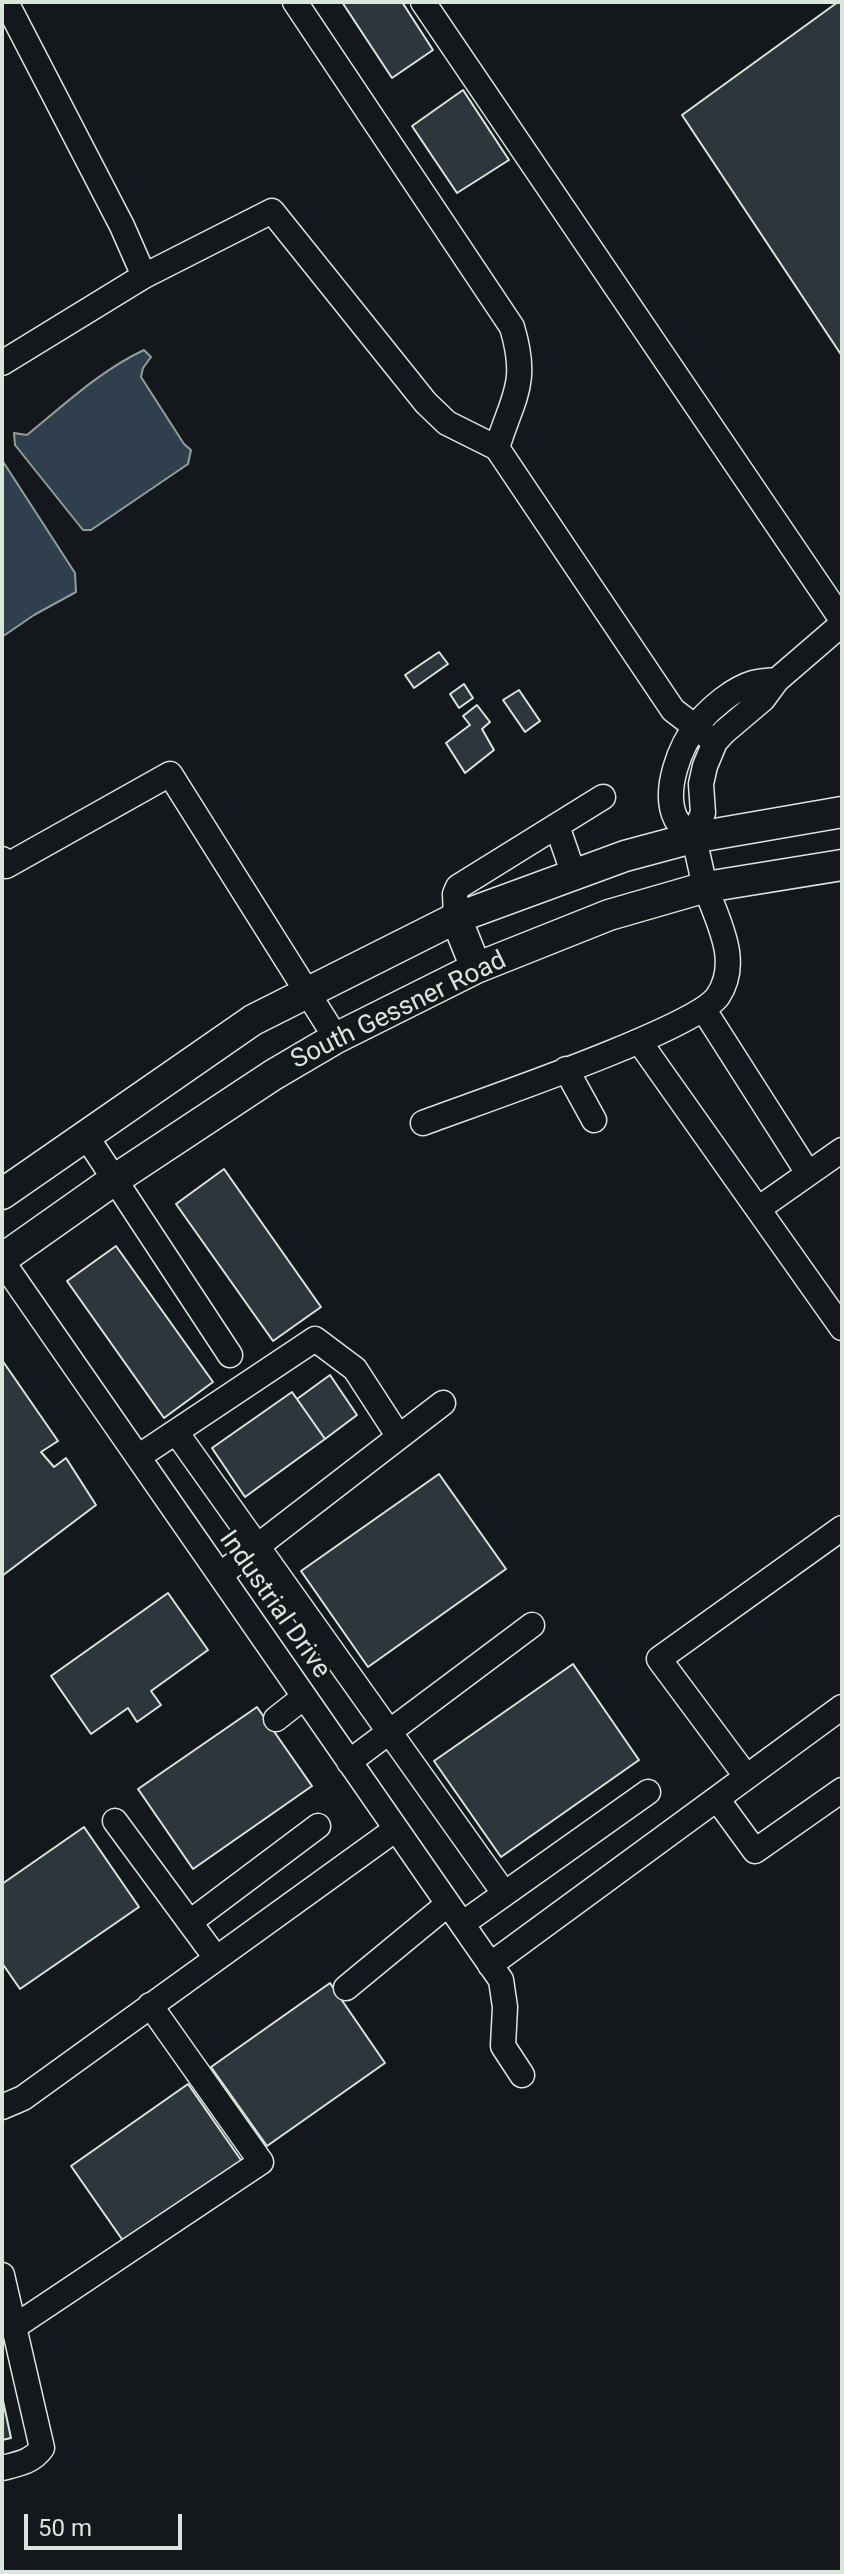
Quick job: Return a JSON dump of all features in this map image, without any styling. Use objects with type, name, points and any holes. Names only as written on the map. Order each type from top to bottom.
[{"type":"main road","points":[[2,1194],[253,1020],[456,918],[625,856],[692,838],[842,812]]},
{"type":"main road","name":"South Gessner Road","points":[[2,1260],[114,1180],[273,1075],[336,1038],[476,968],[609,915],[706,887],[842,865]]},
{"type":"main road","points":[[456,918],[476,968]]},
{"type":"street","points":[[6,2],[122,226],[144,276]]},
{"type":"street","points":[[295,2],[512,327],[521,371],[517,397],[497,448]]},
{"type":"street","points":[[423,2],[842,622],[777,680],[763,699],[715,742],[701,784],[703,813],[692,838]]},
{"type":"street","points":[[2,363],[144,276],[272,211],[426,403],[447,423],[497,448],[673,710],[715,742]]},
{"type":"street","points":[[423,1123],[639,1041],[704,1010],[718,995],[726,975],[727,953],[721,924],[692,838],[677,821],[672,786],[683,748],[711,708],[751,683],[777,680]]},
{"type":"street","points":[[2,859],[6,866],[170,774],[336,1038]]},
{"type":"street","points":[[456,918],[455,894],[458,887],[603,797]]},
{"type":"street","points":[[557,826],[574,875]]},
{"type":"street","points":[[704,1010],[808,1173]]},
{"type":"street","points":[[639,1041],[842,1328]]},
{"type":"street","points":[[566,1069],[594,1120]]},
{"type":"street","points":[[86,1136],[230,1355]]},
{"type":"street","points":[[758,1209],[842,1150]]},
{"type":"street","name":"Industrial Drive","points":[[2,1260],[496,1973]]},
{"type":"street","points":[[138,1457],[315,1339],[355,1369],[399,1437]]},
{"type":"street","points":[[220,1575],[443,1403]]},
{"type":"street","points":[[176,1432],[504,1893]]},
{"type":"street","points":[[746,1776],[659,1659],[841,1531]]},
{"type":"street","points":[[349,1762],[532,1625]]},
{"type":"street","points":[[276,1719],[304,1697]]},
{"type":"street","points":[[522,2075],[503,2046],[505,2007],[496,1973],[746,1776],[842,1707]]},
{"type":"street","points":[[717,1799],[755,1851],[842,1790]]},
{"type":"street","points":[[346,1988],[455,1914],[504,1893],[648,1792]]},
{"type":"street","points":[[115,1821],[216,1958]]},
{"type":"street","points":[[190,1922],[318,1826]]},
{"type":"street","points":[[2,2107],[23,2098],[396,1829]]},
{"type":"street","points":[[14,2327],[261,2162],[150,2005]]},
{"type":"street","points":[[2,2275],[42,2448],[36,2456],[23,2463],[2,2468]]},
{"type":"water","points":[[144,350],[151,357],[141,377],[191,450],[188,464],[91,530],[83,530],[15,445],[14,433],[27,435],[98,378]]},
{"type":"water","points":[[2,460],[75,573],[76,592],[2,637]]},
{"type":"building","points":[[342,2],[402,2],[433,50],[392,78]]},
{"type":"building","points":[[842,2],[842,356],[682,115]]},
{"type":"building","points":[[463,90],[509,160],[457,193],[412,126]]},
{"type":"building","points":[[439,652],[448,664],[414,688],[405,675]]},
{"type":"building","points":[[464,684],[473,698],[459,708],[450,694]]},
{"type":"building","points":[[519,690],[540,721],[525,732],[503,700]]},
{"type":"building","points":[[477,705],[490,722],[482,729],[494,750],[465,773],[446,743],[470,725],[463,716]]},
{"type":"building","points":[[224,1169],[321,1307],[273,1341],[176,1204]]},
{"type":"building","points":[[116,1246],[213,1382],[164,1418],[67,1281]]},
{"type":"building","points":[[2,1360],[58,1441],[41,1452],[54,1467],[66,1458],[96,1505],[2,1576]]},
{"type":"building","points":[[330,1375],[357,1415],[325,1439],[297,1399]]},
{"type":"building","points":[[292,1392],[325,1439],[245,1497],[212,1448]]},
{"type":"building","points":[[439,1474],[506,1569],[368,1667],[301,1571]]},
{"type":"building","points":[[168,1593],[208,1650],[151,1691],[161,1705],[137,1722],[128,1708],[91,1734],[51,1676]]},
{"type":"building","points":[[573,1664],[639,1760],[501,1857],[434,1761]]},
{"type":"building","points":[[257,1707],[312,1786],[193,1869],[138,1789]]},
{"type":"building","points":[[84,1827],[139,1907],[20,1989],[2,1963],[2,1884]]},
{"type":"building","points":[[330,1983],[385,2063],[267,2146],[211,2067]]},
{"type":"building","points":[[188,2084],[243,2163],[126,2245],[71,2166]]},
{"type":"building","points":[[2,2396],[11,2438],[2,2440]]}]
